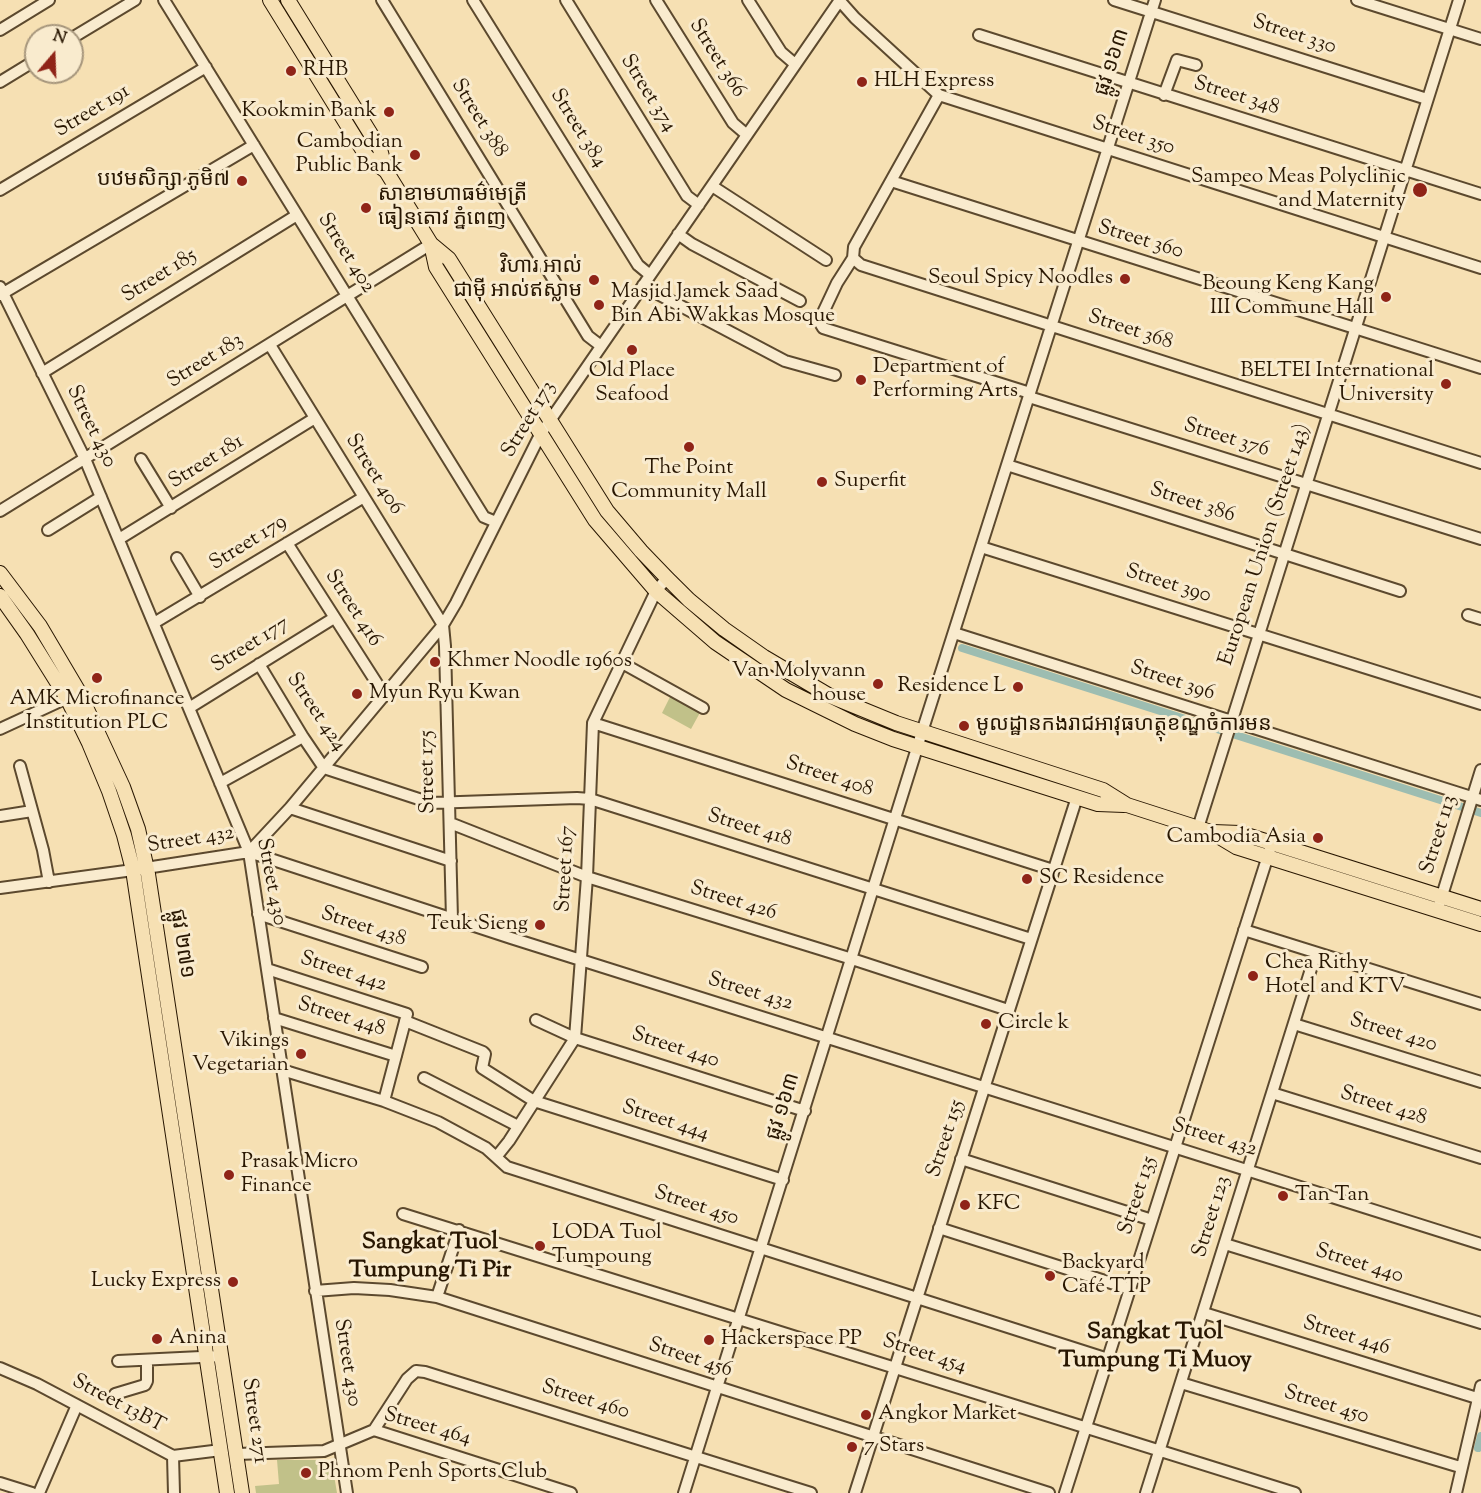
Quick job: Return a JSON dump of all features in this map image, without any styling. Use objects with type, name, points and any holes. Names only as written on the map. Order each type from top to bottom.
[{"type":"main road","points":[[270,0],[367,157],[386,171]]},
{"type":"main road","points":[[288,0],[380,149],[386,171],[431,244],[449,259],[607,511],[630,539],[689,600],[744,644],[830,696],[869,713],[1102,790],[1126,805],[1204,830],[1236,847],[1481,924]]},
{"type":"main road","points":[[431,244],[435,267],[595,520],[656,591],[680,613],[735,657],[786,690],[864,728],[1098,804],[1126,805]]},
{"type":"main road","points":[[491,357],[505,349]]},
{"type":"main road","name":"ផ្លូវ ២៧១","points":[[0,573],[40,626],[79,692],[123,788],[138,829],[140,869],[207,1356]]},
{"type":"main road","name":"ផ្លូវ ២៧១","points":[[0,596],[67,698],[109,791],[124,835],[140,869],[222,1356]]},
{"type":"main road","points":[[823,710],[830,696]]},
{"type":"main road","points":[[1204,830],[1240,833],[1481,909]]},
{"type":"main road","name":"Street 271","points":[[207,1356],[227,1493]]},
{"type":"main road","name":"Street 271","points":[[222,1356],[242,1493]]},
{"type":"street","points":[[0,30],[50,0]]},
{"type":"street","points":[[84,31],[135,0]]},
{"type":"street","name":"Street 402","points":[[164,0],[484,517],[496,522]]},
{"type":"street","name":"Street 388","points":[[382,0],[588,336],[602,346]]},
{"type":"street","name":"Street 384","points":[[474,0],[638,265],[650,275]]},
{"type":"street","name":"Street 374","points":[[566,0],[687,196],[699,205]]},
{"type":"street","name":"Street 366","points":[[656,0],[733,123],[747,135]]},
{"type":"street","points":[[748,0],[781,52],[795,64]]},
{"type":"street","name":"Street 173","points":[[249,852],[290,808],[443,625],[540,435],[840,0]]},
{"type":"street","name":"Street 350","points":[[840,0],[855,18],[939,95],[1481,268]]},
{"type":"street","name":"Street 330","points":[[1114,0],[1427,99]]},
{"type":"street","name":"ផ្លូវ ១៦៣","points":[[684,1493],[922,732],[1155,0]]},
{"type":"street","points":[[1357,0],[1481,39]]},
{"type":"street","name":"European Union (Street 143)","points":[[1204,830],[1228,730],[1458,0]]},
{"type":"street","name":"Street 348","points":[[979,35],[1481,194]]},
{"type":"street","points":[[1164,95],[1177,60],[1196,65]]},
{"type":"street","points":[[0,82],[24,67]]},
{"type":"street","name":"Street 191","points":[[0,190],[206,67]]},
{"type":"street","points":[[853,258],[854,247],[939,95]]},
{"type":"street","points":[[1,292],[254,145]]},
{"type":"street","name":"Street 360","points":[[891,181],[1481,368]]},
{"type":"street","points":[[712,186],[826,260]]},
{"type":"street","name":"Street 185","points":[[42,373],[297,215]]},
{"type":"street","points":[[678,234],[692,244],[800,302]]},
{"type":"street","name":"Street 183","points":[[0,511],[431,244]]},
{"type":"street","name":"Street 368","points":[[853,258],[861,265],[1481,463]]},
{"type":"street","name":"Street 376","points":[[853,258],[837,283],[821,317],[820,323],[823,328],[1481,539]]},
{"type":"street","points":[[644,285],[785,361],[834,375]]},
{"type":"street","name":"Street 430","points":[[1,292],[86,459],[249,852],[347,1493]]},
{"type":"street","name":"Street 406","points":[[270,345],[443,625]]},
{"type":"street","name":"Street 181","points":[[119,539],[315,418]]},
{"type":"street","points":[[141,459],[171,508]]},
{"type":"street","name":"Street 386","points":[[1007,465],[1400,591]]},
{"type":"street","points":[[48,530],[101,497]]},
{"type":"street","name":"Street 179","points":[[154,623],[364,497]]},
{"type":"street","name":"Street 416","points":[[287,543],[385,696]]},
{"type":"street","name":"Street 390","points":[[981,547],[1481,704]]},
{"type":"street","points":[[177,558],[200,597]]},
{"type":"street","name":"Street 167","points":[[497,1156],[575,1038],[587,877],[593,723],[656,591],[667,578]]},
{"type":"street","points":[[1468,615],[1481,619]]},
{"type":"street","name":"Street 177","points":[[189,708],[334,618]]},
{"type":"street","name":"Street 175","points":[[443,625],[446,646],[452,919]]},
{"type":"street","name":"Street 396","points":[[954,633],[1228,730],[1473,804]]},
{"type":"street","points":[[622,663],[703,708]]},
{"type":"street","name":"Street 424","points":[[259,664],[324,768],[431,803],[449,803]]},
{"type":"street","points":[[0,729],[67,698]]},
{"type":"street","name":"Street 408","points":[[593,723],[1053,870]]},
{"type":"street","points":[[220,783],[303,736]]},
{"type":"street","points":[[20,766],[43,850],[49,882]]},
{"type":"street","name":"Street 113","points":[[1437,910],[1473,804],[1481,770]]},
{"type":"street","name":"Street 155","points":[[855,1493],[1077,797]]},
{"type":"street","name":"Street 418","points":[[449,803],[590,799],[1031,939]]},
{"type":"street","points":[[290,808],[451,861]]},
{"type":"street","points":[[0,816],[32,811]]},
{"type":"street","name":"Street 426","points":[[450,823],[587,877],[852,958],[1008,1010]]},
{"type":"street","name":"Street 135","points":[[1065,1493],[1272,843]]},
{"type":"street","name":"Street 432","points":[[0,888],[249,852],[580,960],[1481,1244]]},
{"type":"street","name":"Street 438","points":[[258,914],[422,967]]},
{"type":"street","points":[[1244,930],[1481,1004]]},
{"type":"street","name":"Street 123","points":[[1146,1493],[1316,953]]},
{"type":"street","name":"Street 442","points":[[267,969],[406,1017],[483,1052],[485,1054],[482,1068],[534,1101]]},
{"type":"street","points":[[384,1101],[406,1017]]},
{"type":"street","name":"Street 448","points":[[274,1018],[396,1056]]},
{"type":"street","name":"Street 440","points":[[536,1020],[575,1038],[805,1111]]},
{"type":"street","name":"Street 420","points":[[1294,1024],[1481,1082]]},
{"type":"street","name":"Street 450","points":[[282,1070],[384,1101],[438,1122],[497,1156],[507,1167],[1108,1359]]},
{"type":"street","points":[[424,1078],[518,1126]]},
{"type":"street","name":"Street 428","points":[[1272,1093],[1481,1158]]},
{"type":"street","name":"Street 444","points":[[534,1101],[783,1180]]},
{"type":"street","points":[[961,1160],[1152,1220]]},
{"type":"street","name":"Street 454","points":[[403,1214],[895,1366],[1295,1493]]},
{"type":"street","points":[[939,1228],[1130,1289]]},
{"type":"street","points":[[437,1297],[459,1230]]},
{"type":"street","name":"Street 440","points":[[1225,1244],[1481,1323]]},
{"type":"street","name":"Street 456","points":[[315,1291],[354,1288],[390,1290],[437,1297],[1049,1493]]},
{"type":"street","name":"Street 446","points":[[1203,1313],[1477,1398]]},
{"type":"street","points":[[118,1361],[222,1356]]},
{"type":"street","points":[[115,1394],[145,1385],[147,1360]]},
{"type":"street","name":"Street 460","points":[[374,1430],[407,1378],[416,1371],[425,1372],[811,1493]]},
{"type":"street","name":"Street 13BT","points":[[1,1372],[77,1405],[173,1456],[221,1450]]},
{"type":"street","name":"Street 450","points":[[1181,1383],[1460,1467]]},
{"type":"street","points":[[1456,1493],[1460,1467],[1481,1386]]},
{"type":"street","points":[[39,1493],[77,1405]]},
{"type":"street","name":"Street 464","points":[[237,1454],[324,1451],[374,1430],[571,1493]]},
{"type":"street","points":[[173,1456],[174,1493]]},
{"type":"street","points":[[0,1483],[32,1493]]},
{"type":"green space","points":[[672,693],[702,709],[691,729],[662,713]]},
{"type":"green space","name":"Phnom Penh Sports Club","points":[[277,1460],[328,1460],[332,1463],[337,1493],[256,1493],[255,1486],[279,1484]]},
{"type":"waterway","points":[[962,648],[1481,813]]},
{"type":"waterway","points":[[1478,1448],[1481,1436]]},
{"type":"place","name":"RHB","points":[[291,71]]},
{"type":"place","name":"HLH Express","points":[[862,82]]},
{"type":"place","name":"Kookmin Bank","points":[[389,112]]},
{"type":"place","name":"Cambodian Public Bank","points":[[415,155]]},
{"type":"place","name":"បឋមសិក្សា ភូមិ៧","points":[[242,181]]},
{"type":"place","name":"Sampeo Meas Polyclinic and Maternity","points":[[1420,190]]},
{"type":"place","name":"សាខាមហាធម៌មេត្រី ធៀនតោវ ភ្នំពេញ","points":[[366,208]]},
{"type":"place","name":"Seoul Spicy Noodles","points":[[1125,279]]},
{"type":"place","name":"វិហារ អាល់ ជាម៉ី អាល់ឥស្លាម","points":[[594,280]]},
{"type":"place","name":"Beoung Keng Kang III Commune Hall","points":[[1386,297]]},
{"type":"place","name":"Masjid Jamek Saad Bin Abi Wakkas Mosque","points":[[599,305]]},
{"type":"place","name":"Old Place Seafood","points":[[632,350]]},
{"type":"place","name":"Department of Performing Arts","points":[[861,380]]},
{"type":"place","name":"BELTEI International University","points":[[1446,384]]},
{"type":"place","name":"The Point Community Mall","points":[[689,447]]},
{"type":"place","name":"Superfit","points":[[822,482]]},
{"type":"place","name":"Khmer Noodle 1960s","points":[[435,662]]},
{"type":"place","name":"AMK Microfinance Institution PLC","points":[[97,678]]},
{"type":"place","name":"Van Molyvann house","points":[[878,684]]},
{"type":"place","name":"Residence L","points":[[1018,687]]},
{"type":"place","name":"Myun Ryu Kwan","points":[[357,694]]},
{"type":"place","name":"មូលដ្ឋានកងរាជអាវុធហត្ថុខណ្ឌចំការមន","points":[[964,726]]},
{"type":"place","name":"Cambodia Asia","points":[[1318,838]]},
{"type":"place","name":"SC Residence","points":[[1027,879]]},
{"type":"place","name":"Teuk Sieng","points":[[540,925]]},
{"type":"place","name":"Chea Rithy Hotel and KTV","points":[[1253,976]]},
{"type":"place","name":"Circle k","points":[[986,1024]]},
{"type":"place","name":"Vikings Vegetarian","points":[[301,1054]]},
{"type":"place","name":"Prasak Micro Finance","points":[[229,1175]]},
{"type":"place","name":"Tan Tan","points":[[1283,1196]]},
{"type":"place","name":"KFC","points":[[965,1205]]},
{"type":"place","name":"LODA Tuol Tumpoung","points":[[540,1246]]},
{"type":"place","name":"Backyard Café TTP","points":[[1050,1276]]},
{"type":"place","name":"Lucky Express","points":[[233,1282]]},
{"type":"place","name":"Anina","points":[[157,1339]]},
{"type":"place","name":"Hackerspace PP","points":[[709,1340]]},
{"type":"place","name":"Angkor Market","points":[[866,1415]]},
{"type":"place","name":"7 Stars","points":[[852,1447]]},
{"type":"place","name":"Phnom Penh Sports Club","points":[[306,1473]]},
{"type":"district","name":"Sangkat Tuol Tumpung Ti Pir","points":[[430,1258]]},
{"type":"district","name":"Sangkat Tuol Tumpung Ti Muoy","points":[[1155,1348]]}]
